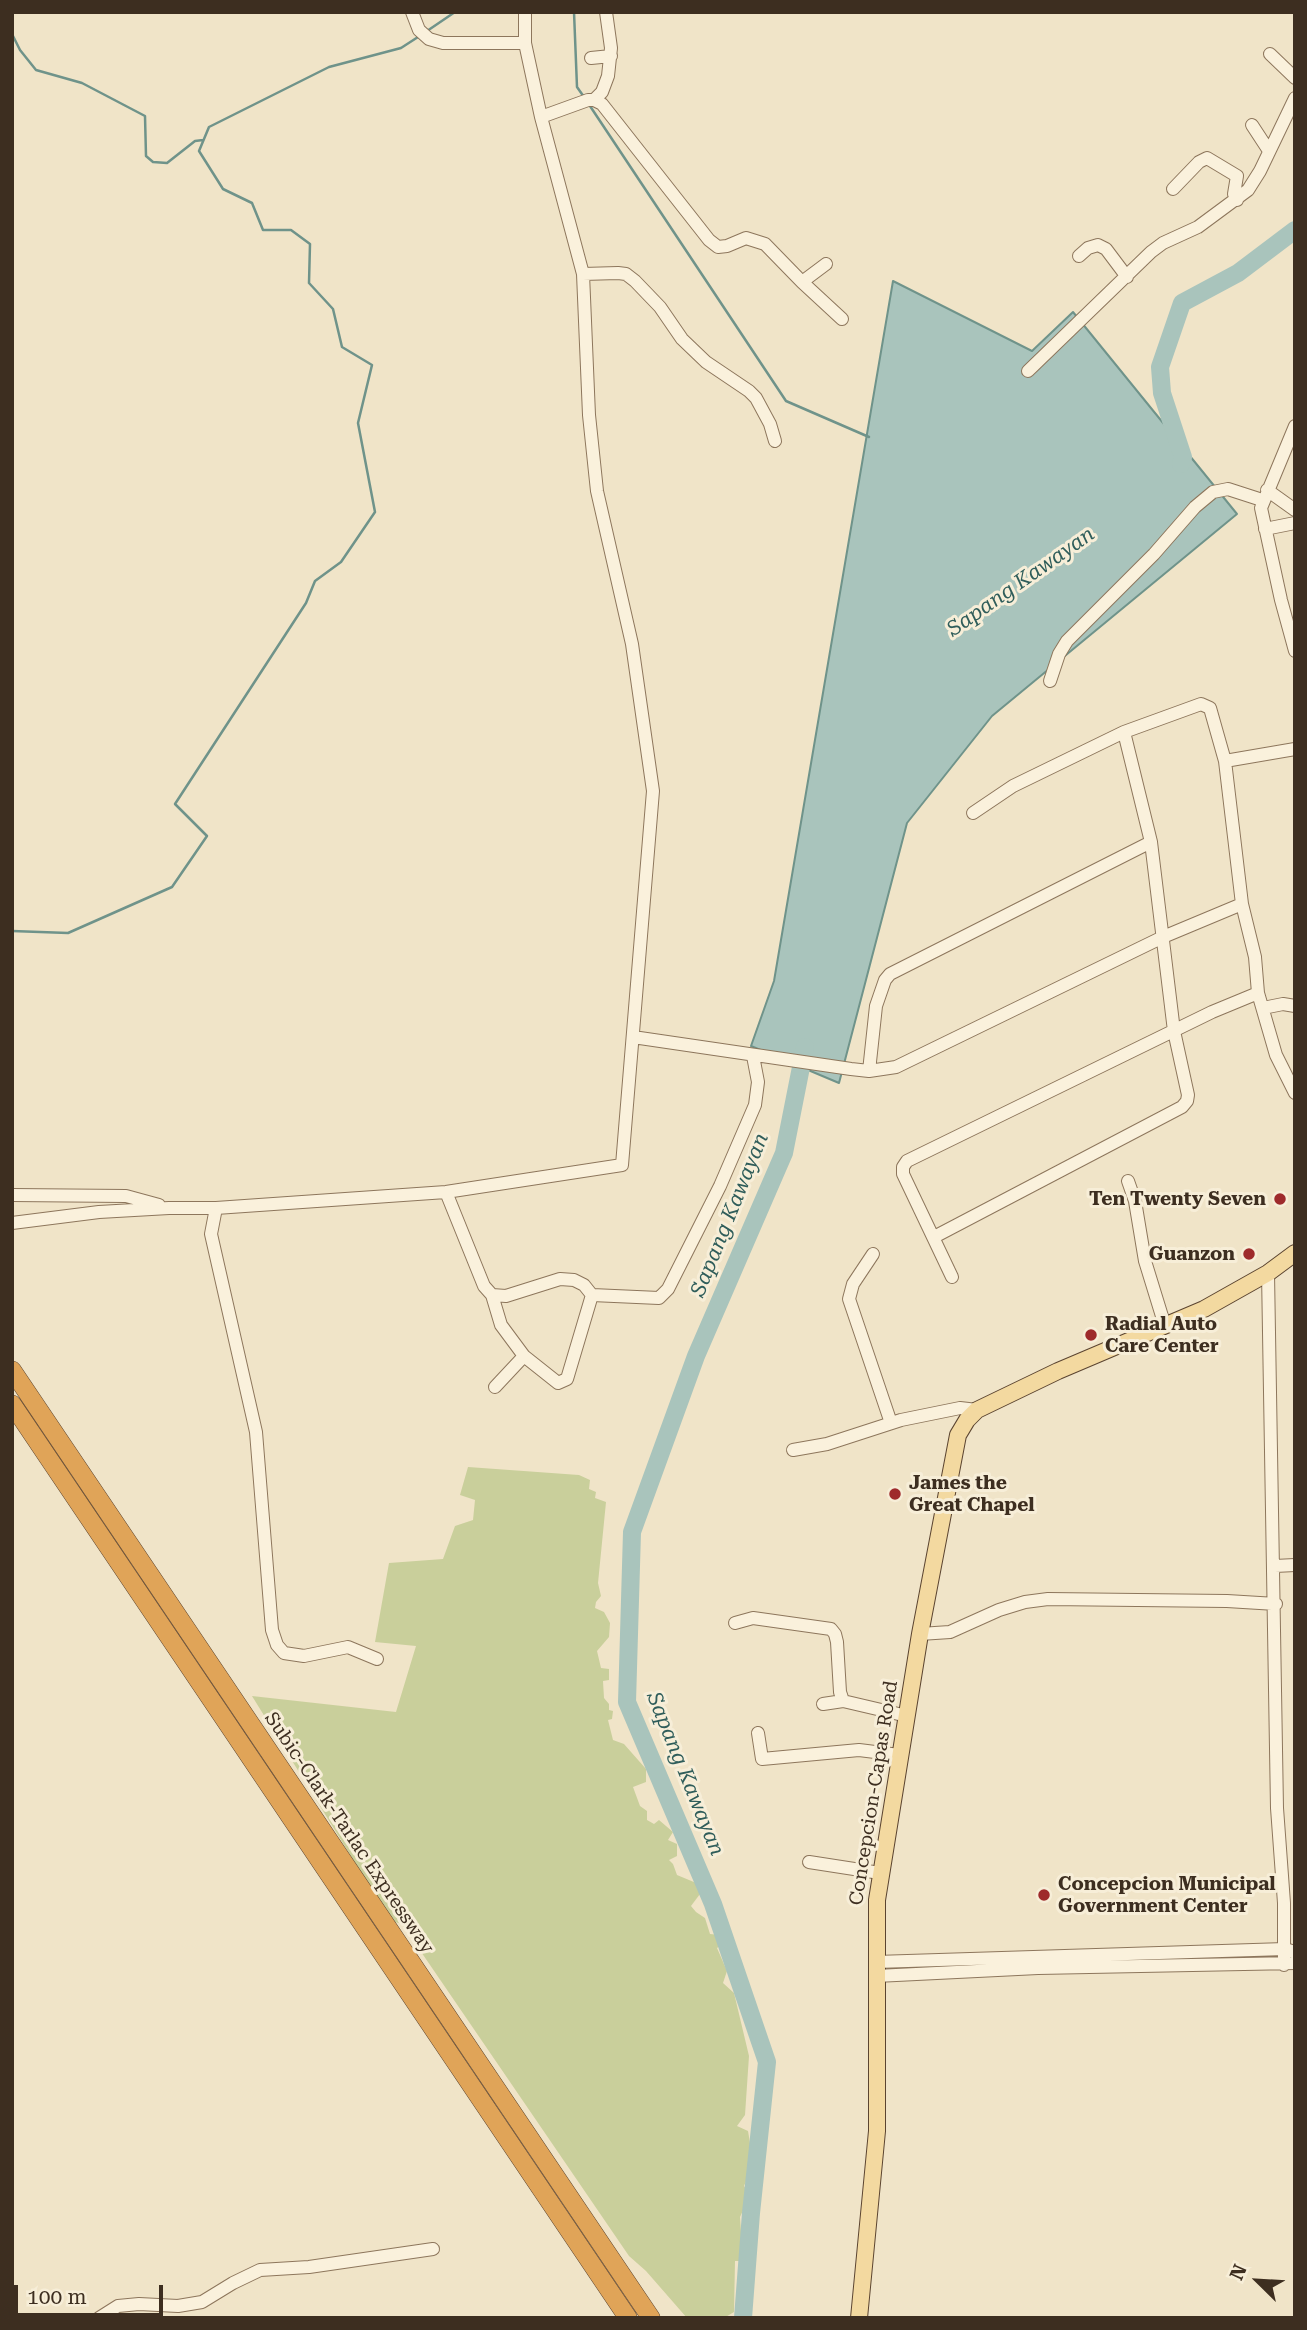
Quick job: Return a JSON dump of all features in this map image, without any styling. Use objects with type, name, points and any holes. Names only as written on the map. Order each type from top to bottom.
[{"type":"highway","name":"Subic-Clark-Tarlac Expressway","points":[[12,1370],[651,2318]]},
{"type":"highway","name":"Subic-Clark-Tarlac Expressway","points":[[12,1404],[628,2318]]},
{"type":"main road","points":[[977,1410],[1058,1371],[1204,1309],[1268,1273],[1295,1253]]},
{"type":"main road","name":"Concepcion-Capas Road","points":[[859,2318],[876,2156],[876,1969],[880,1873],[953,1451],[958,1435],[977,1410]]},
{"type":"street","points":[[412,12],[419,30],[429,39],[443,43],[525,43]]},
{"type":"street","points":[[12,1223],[99,1212],[216,1208],[446,1192],[622,1165],[653,791],[632,644],[597,491],[589,415],[583,274],[541,117],[525,43],[526,12]]},
{"type":"street","points":[[594,100],[602,92],[611,56],[606,12]]},
{"type":"street","points":[[1270,54],[1295,78]]},
{"type":"street","points":[[591,58],[611,56]]},
{"type":"street","points":[[1028,371],[1163,243],[1198,228],[1237,200],[1254,180],[1295,98]]},
{"type":"street","points":[[541,117],[588,100],[602,104],[709,240],[718,247],[746,238],[765,244],[842,319]]},
{"type":"street","points":[[1252,125],[1269,151]]},
{"type":"street","points":[[1173,189],[1199,162],[1207,158],[1237,176],[1234,194],[1237,200]]},
{"type":"street","points":[[1079,256],[1088,248],[1098,245],[1106,249],[1127,278]]},
{"type":"street","points":[[802,282],[826,264]]},
{"type":"street","points":[[583,274],[626,274],[635,281],[660,307],[682,339],[706,362],[756,398],[770,424],[775,441]]},
{"type":"street","points":[[1295,426],[1261,508],[1295,651]]},
{"type":"street","points":[[1050,681],[1059,654],[1067,641],[1154,554],[1195,507],[1213,492],[1228,489],[1265,495],[1295,510]]},
{"type":"street","points":[[1265,528],[1295,523]]},
{"type":"street","points":[[972,813],[1013,786],[1124,732],[1201,704],[1210,708],[1225,761],[1242,904],[1255,957],[1258,993],[1276,1055],[1295,1093]]},
{"type":"street","points":[[934,1237],[1182,1107],[1188,1095],[1174,1031],[1150,842],[1124,732]]},
{"type":"street","points":[[1225,761],[1295,749]]},
{"type":"street","points":[[869,1071],[876,1006],[885,980],[890,974],[1150,842]]},
{"type":"street","points":[[633,1037],[851,1069],[869,1071],[896,1067],[1163,937],[1242,904]]},
{"type":"street","points":[[952,1277],[903,1174],[907,1161],[1212,1012],[1258,993]]},
{"type":"street","points":[[1263,1008],[1283,1004],[1295,1006]]},
{"type":"street","points":[[492,1295],[506,1296],[560,1279],[574,1280],[584,1285],[592,1295],[659,1298],[668,1289],[720,1186],[755,1105],[759,1056]]},
{"type":"street","points":[[1128,1181],[1135,1201],[1145,1261],[1165,1326]]},
{"type":"street","points":[[446,1192],[484,1286],[492,1295],[501,1325],[524,1356],[558,1383],[567,1379],[592,1295]]},
{"type":"street","points":[[12,1195],[126,1196],[169,1208]]},
{"type":"street","points":[[216,1208],[211,1234],[256,1432],[272,1630],[277,1645],[284,1653],[304,1656],[348,1647],[377,1659]]},
{"type":"street","points":[[873,1254],[853,1284],[849,1299],[891,1423]]},
{"type":"street","points":[[876,1969],[1290,1964],[1278,1808],[1268,1273]]},
{"type":"street","points":[[495,1387],[524,1356]]},
{"type":"street","points":[[793,1450],[827,1444],[891,1423],[960,1408],[977,1410]]},
{"type":"street","points":[[1275,1566],[1295,1566]]},
{"type":"street","points":[[920,1634],[950,1632],[999,1610],[1025,1602],[1048,1599],[1276,1604]]},
{"type":"street","points":[[735,1623],[753,1618],[831,1629],[837,1642],[843,1701]]},
{"type":"street","points":[[823,1704],[843,1701],[907,1716]]},
{"type":"street","points":[[758,1733],[762,1759],[859,1750],[899,1755]]},
{"type":"street","points":[[809,1862],[880,1873]]},
{"type":"street","points":[[876,1969],[1290,1950]]},
{"type":"street","points":[[99,2318],[118,2306],[202,2302],[260,2270],[309,2267],[433,2249]]},
{"type":"green space","points":[[468,1467],[579,1475],[590,1480],[589,1489],[596,1492],[595,1498],[606,1502],[598,1583],[601,1596],[595,1608],[604,1612],[610,1623],[609,1637],[597,1651],[601,1668],[609,1669],[609,1680],[603,1681],[604,1698],[609,1704],[609,1710],[613,1711],[612,1719],[608,1720],[613,1740],[624,1744],[646,1769],[646,1782],[633,1787],[640,1806],[647,1811],[647,1820],[654,1824],[659,1820],[673,1832],[668,1840],[677,1844],[677,1856],[669,1860],[677,1875],[701,1885],[703,1890],[691,1906],[705,1918],[710,1934],[720,1935],[723,1944],[717,1948],[727,1971],[723,1983],[734,1993],[749,2056],[745,2115],[737,2126],[748,2131],[752,2155],[748,2169],[752,2172],[751,2178],[747,2179],[744,2186],[750,2195],[740,2217],[743,2261],[735,2261],[734,2312],[724,2318],[687,2318],[646,2271],[629,2256],[402,1924],[391,1921],[252,1696],[396,1712],[416,1646],[375,1642],[389,1563],[443,1559],[455,1526],[473,1520],[475,1500],[460,1495]]},
{"type":"water","points":[[893,281],[1032,351],[1073,312],[1237,514],[992,716],[907,823],[839,1083],[751,1046],[774,981]]},
{"type":"waterway","points":[[427,31],[455,12]]},
{"type":"waterway","points":[[574,12],[577,87],[584,97]]},
{"type":"waterway","points":[[12,34],[20,50],[36,70],[82,83],[145,116],[146,156],[153,162],[167,163],[195,141],[203,140]]},
{"type":"waterway","points":[[12,931],[68,933],[172,887],[207,836],[175,804],[306,603],[315,581],[341,562],[375,512],[358,423],[372,365],[342,347],[333,309],[309,283],[310,244],[291,230],[263,230],[252,203],[223,189],[199,151],[209,127],[329,67],[401,48],[418,37]]},
{"type":"waterway","points":[[590,106],[786,401],[869,437]]},
{"type":"waterway","name":"Sapang Kawayan","points":[[1181,464],[1183,457],[1162,393],[1160,367],[1182,303],[1238,273],[1295,230]]},
{"type":"waterway","name":"Sapang Kawayan","points":[[743,2318],[767,2062],[713,1904],[627,1702],[632,1532],[696,1356],[784,1153],[805,1047]]},
{"type":"place","name":"Ten Twenty Seven","points":[[1280,1199]]},
{"type":"place","name":"Guanzon","points":[[1249,1254]]},
{"type":"place","name":"Radial Auto Care Center","points":[[1091,1335]]},
{"type":"place","name":"James the Great Chapel","points":[[895,1494]]},
{"type":"place","name":"Concepcion Municipal Government Center","points":[[1044,1895]]}]
